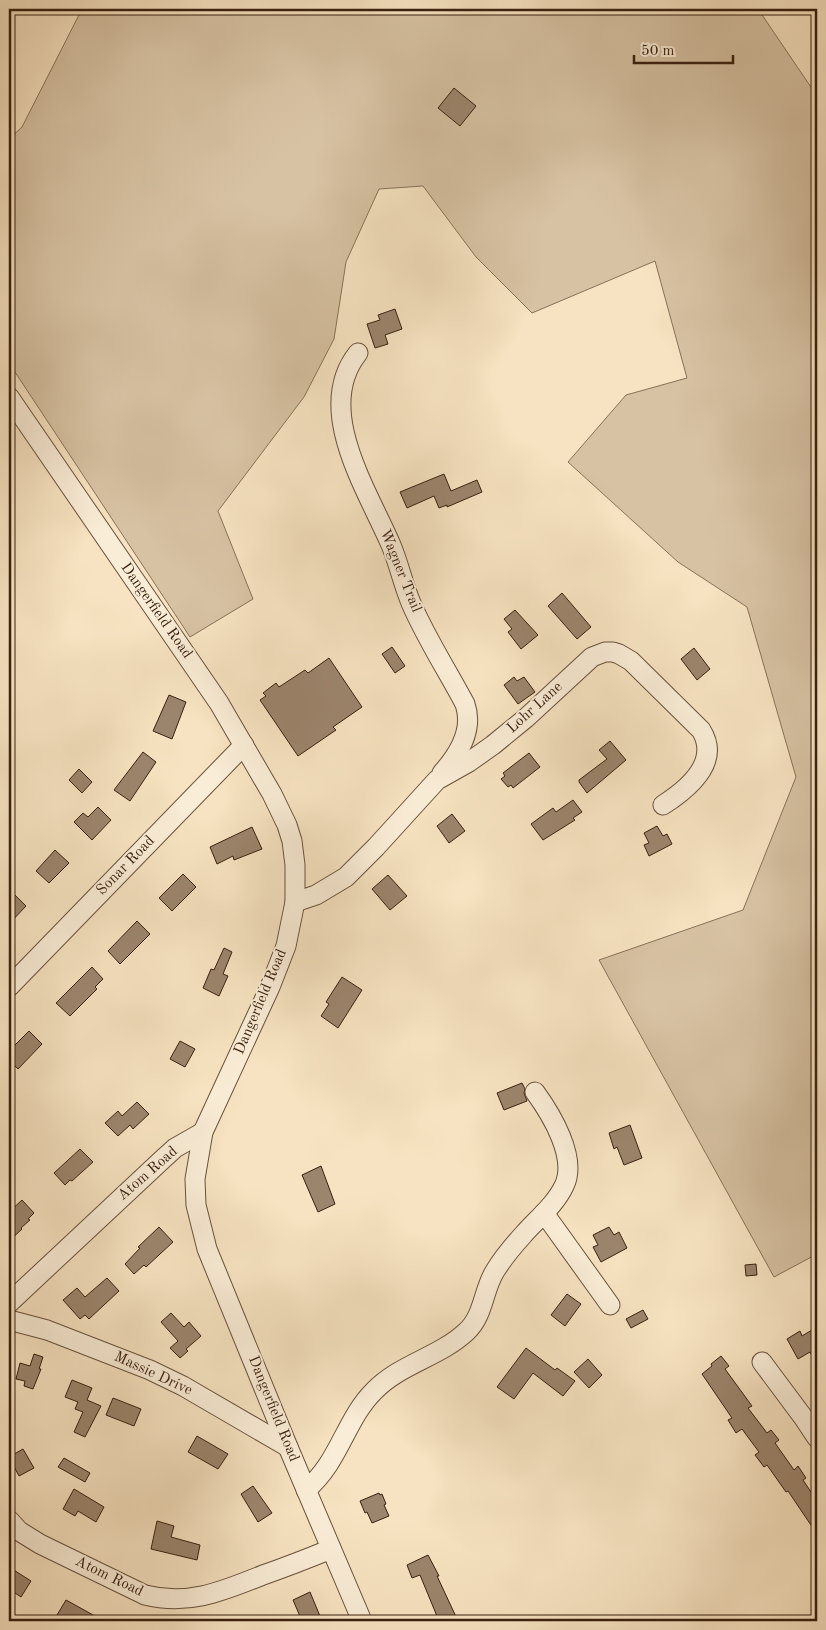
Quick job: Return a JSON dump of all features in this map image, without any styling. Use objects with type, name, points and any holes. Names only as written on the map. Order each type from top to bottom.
[{"type":"street","name":"Wagner Trail","points":[[358,353],[346,371],[342,384],[341,398],[342,415],[352,457],[361,482],[391,546],[410,602],[468,711],[464,739],[455,758],[437,780]]},
{"type":"street","name":"Dangerfield Road","points":[[9,397],[219,703],[272,794],[287,825],[292,841],[295,865],[295,902],[286,946],[270,987],[203,1132],[195,1179],[196,1205],[207,1249],[362,1621]]},
{"type":"street","name":"Lohr Lane","points":[[295,902],[329,889],[346,878],[437,780],[469,762],[493,745],[526,718],[592,657],[605,652],[618,654],[638,668],[701,730],[706,738],[708,746],[706,757],[695,779],[688,788],[663,805]]},
{"type":"street","name":"Sonar Road","points":[[9,987],[244,745]]},
{"type":"street","points":[[306,1490],[323,1474],[342,1444],[361,1406],[372,1392],[387,1379],[454,1341],[472,1326],[494,1271],[521,1236],[556,1199],[565,1185],[568,1168],[561,1138],[535,1092]]},
{"type":"street","name":"Atom Road","points":[[9,1303],[164,1158],[176,1148],[203,1132]]},
{"type":"street","points":[[544,1213],[610,1305]]},
{"type":"street","name":"Massie Drive","points":[[9,1320],[47,1330],[150,1370],[183,1386],[288,1447]]},
{"type":"street","points":[[762,1362],[810,1412],[817,1438]]},
{"type":"street","name":"Atom Road","points":[[9,1520],[19,1531],[40,1544],[145,1595],[160,1599],[179,1599],[220,1592],[331,1549]]},
{"type":"shaded area","points":[[82,9],[758,9],[817,96],[817,1254],[774,1277],[599,960],[743,910],[796,777],[747,607],[678,562],[568,462],[626,395],[687,378],[655,261],[532,313],[476,257],[423,186],[379,189],[346,262],[334,339],[304,397],[218,511],[253,599],[190,637],[9,363],[9,139],[22,127]]},
{"type":"building","points":[[454,88],[476,106],[460,126],[438,108]]},
{"type":"building","points":[[395,309],[402,329],[385,335],[388,344],[375,348],[367,324],[380,320],[378,315]]},
{"type":"building","points":[[444,474],[451,491],[477,480],[482,492],[447,507],[447,505],[439,508],[434,496],[407,508],[400,492]]},
{"type":"building","points":[[562,593],[591,627],[577,639],[548,606]]},
{"type":"building","points":[[515,610],[538,635],[521,649],[508,632],[512,629],[504,619]]},
{"type":"building","points":[[392,647],[405,666],[395,673],[382,654]]},
{"type":"building","points":[[694,648],[710,669],[697,680],[681,659]]},
{"type":"building","points":[[329,658],[362,707],[333,727],[336,730],[298,756],[260,700],[266,696],[263,693],[276,683],[279,687],[305,670],[308,673]]},
{"type":"building","points":[[514,677],[517,681],[524,677],[535,692],[518,704],[504,685]]},
{"type":"building","points":[[169,695],[186,702],[172,739],[153,731]]},
{"type":"building","points":[[610,741],[626,760],[587,793],[579,780],[607,759],[599,750]]},
{"type":"building","points":[[143,752],[156,762],[130,801],[114,790]]},
{"type":"building","points":[[529,753],[540,767],[513,788],[511,785],[508,787],[501,779],[505,776],[503,773]]},
{"type":"building","points":[[79,769],[92,782],[82,793],[69,780]]},
{"type":"building","points":[[573,800],[582,812],[573,818],[575,820],[543,840],[531,824],[553,808],[556,812]]},
{"type":"building","points":[[98,807],[111,820],[92,840],[74,822],[83,813],[88,817]]},
{"type":"building","points":[[452,814],[465,831],[449,843],[437,826]]},
{"type":"building","points":[[657,826],[663,836],[667,834],[672,844],[649,856],[644,845],[649,843],[644,833]]},
{"type":"building","points":[[252,827],[262,849],[234,860],[233,856],[217,864],[210,847]]},
{"type":"building","points":[[55,850],[69,863],[49,883],[36,871]]},
{"type":"building","points":[[183,874],[196,887],[172,911],[159,898]]},
{"type":"building","points":[[388,875],[407,896],[390,910],[372,889]]},
{"type":"building","points":[[9,889],[26,906],[9,924]]},
{"type":"building","points":[[137,921],[150,934],[120,964],[108,951]]},
{"type":"building","points":[[224,948],[232,952],[223,974],[228,976],[219,996],[203,988],[211,969],[214,970]]},
{"type":"building","points":[[92,967],[103,979],[95,987],[97,989],[70,1016],[56,1003]]},
{"type":"building","points":[[342,977],[362,990],[338,1028],[321,1016],[329,1004],[326,1002]]},
{"type":"building","points":[[29,1031],[42,1044],[18,1069],[9,1060],[9,1051]]},
{"type":"building","points":[[180,1041],[195,1049],[185,1067],[170,1059]]},
{"type":"building","points":[[522,1083],[527,1101],[504,1110],[497,1093]]},
{"type":"building","points":[[137,1102],[149,1114],[133,1129],[130,1125],[118,1136],[105,1123],[118,1111],[122,1116]]},
{"type":"building","points":[[630,1125],[642,1158],[624,1165],[617,1147],[614,1149],[609,1133]]},
{"type":"building","points":[[80,1149],[93,1162],[65,1185],[54,1173]]},
{"type":"building","points":[[321,1166],[335,1204],[318,1212],[302,1175]]},
{"type":"building","points":[[22,1200],[34,1213],[22,1229],[9,1241],[9,1212]]},
{"type":"building","points":[[159,1227],[173,1242],[146,1267],[144,1265],[134,1274],[125,1264],[140,1248],[138,1247]]},
{"type":"building","points":[[609,1227],[614,1235],[619,1232],[627,1248],[601,1262],[593,1247],[598,1245],[593,1235]]},
{"type":"building","points":[[756,1264],[757,1275],[746,1276],[745,1265]]},
{"type":"building","points":[[107,1278],[119,1291],[89,1319],[85,1315],[80,1319],[63,1300],[77,1288],[85,1297]]},
{"type":"building","points":[[567,1294],[581,1304],[565,1326],[551,1315]]},
{"type":"building","points":[[643,1310],[648,1319],[631,1328],[626,1319]]},
{"type":"building","points":[[171,1313],[184,1327],[189,1322],[201,1336],[186,1349],[188,1351],[180,1358],[170,1348],[178,1341],[161,1322]]},
{"type":"building","points":[[812,1330],[817,1339],[817,1365],[810,1352],[798,1359],[787,1339],[800,1331],[802,1336]]},
{"type":"building","points":[[526,1348],[555,1370],[557,1368],[575,1381],[563,1396],[533,1373],[514,1399],[497,1387]]},
{"type":"building","points":[[34,1354],[43,1357],[39,1369],[41,1369],[33,1389],[24,1386],[25,1381],[16,1379],[20,1363],[30,1366]]},
{"type":"building","points":[[721,1356],[729,1366],[725,1369],[752,1406],[748,1408],[767,1433],[771,1430],[779,1440],[775,1443],[794,1470],[798,1466],[806,1478],[803,1480],[817,1501],[817,1534],[788,1491],[786,1492],[767,1465],[764,1467],[755,1455],[759,1452],[742,1429],[736,1433],[728,1420],[732,1418],[702,1374]]},
{"type":"building","points":[[588,1359],[602,1375],[589,1388],[574,1372]]},
{"type":"building","points":[[72,1380],[92,1388],[87,1400],[101,1406],[85,1437],[74,1432],[83,1412],[75,1409],[78,1402],[65,1397]]},
{"type":"building","points":[[113,1398],[141,1409],[134,1426],[106,1415]]},
{"type":"building","points":[[197,1436],[228,1454],[218,1469],[188,1452]]},
{"type":"building","points":[[23,1449],[34,1468],[19,1476],[9,1457]]},
{"type":"building","points":[[64,1458],[90,1473],[85,1482],[58,1467]]},
{"type":"building","points":[[253,1486],[272,1513],[258,1522],[241,1494]]},
{"type":"building","points":[[74,1489],[104,1507],[96,1522],[78,1511],[75,1516],[63,1509]]},
{"type":"building","points":[[379,1493],[380,1495],[382,1494],[389,1516],[372,1523],[360,1501]]},
{"type":"building","points":[[157,1521],[174,1526],[171,1537],[200,1545],[197,1560],[151,1549]]},
{"type":"building","points":[[428,1555],[458,1621],[439,1621],[420,1575],[412,1578],[407,1565]]},
{"type":"building","points":[[9,1567],[31,1581],[21,1597],[9,1589]]},
{"type":"building","points":[[310,1592],[322,1621],[302,1621],[293,1600]]},
{"type":"building","points":[[66,1600],[104,1621],[68,1621],[57,1615]]}]
